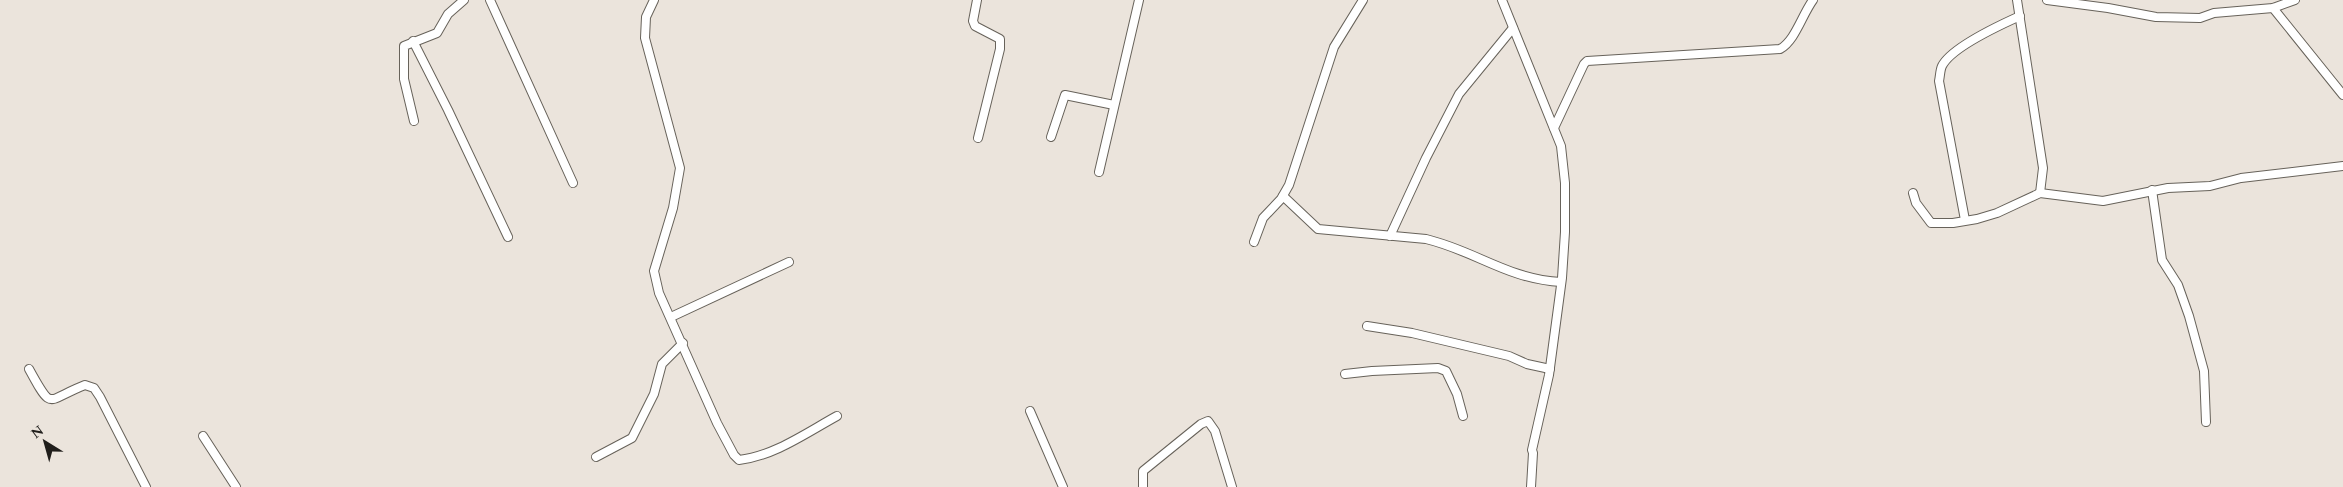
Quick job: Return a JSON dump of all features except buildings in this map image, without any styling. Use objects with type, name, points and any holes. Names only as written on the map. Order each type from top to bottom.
[{"type":"street","points":[[414,121],[403,70],[404,46],[437,33],[448,14],[464,0]]},
{"type":"street","points":[[490,0],[573,183]]},
{"type":"street","points":[[654,0],[646,16],[645,38],[680,168],[673,208],[654,271],[660,293],[670,317],[717,423],[732,452],[739,460],[755,458],[772,451],[837,416]]},
{"type":"street","points":[[977,0],[973,20],[975,26],[1000,39],[1000,49],[978,138]]},
{"type":"street","points":[[1099,172],[1140,0]]},
{"type":"street","points":[[1254,242],[1267,212],[1283,196],[1310,124],[1334,47],[1362,0]]},
{"type":"street","points":[[1502,0],[1561,146],[1565,183],[1566,232],[1561,282],[1550,369],[1532,450],[1531,487]]},
{"type":"street","points":[[1554,128],[1587,60],[1780,49],[1790,41],[1799,22],[1814,0]]},
{"type":"street","points":[[2017,0],[2043,168],[2040,192]]},
{"type":"street","points":[[2047,0],[2162,17],[2200,18],[2214,13],[2273,8],[2295,0]]},
{"type":"street","points":[[2273,8],[2343,95]]},
{"type":"street","points":[[1965,220],[1939,82],[1941,67],[1951,55],[1974,39],[2020,16]]},
{"type":"street","points":[[1390,236],[1426,158],[1459,94],[1513,28]]},
{"type":"street","points":[[413,41],[508,237]]},
{"type":"street","points":[[1051,137],[1065,95],[1114,106]]},
{"type":"street","points":[[1913,194],[1916,203],[1931,223],[1953,223],[1997,213],[2040,192],[2103,201],[2152,190],[2210,186],[2240,178],[2343,166]]},
{"type":"street","points":[[2152,190],[2162,260],[2180,293],[2189,316],[2200,356],[2206,399],[2206,422]]},
{"type":"street","points":[[1283,196],[1318,229],[1426,239],[1444,243],[1513,274],[1538,281],[1561,282]]},
{"type":"street","points":[[670,317],[789,262]]},
{"type":"street","points":[[1367,326],[1412,333],[1508,356],[1527,364],[1550,369]]},
{"type":"street","points":[[596,457],[632,438],[654,394],[662,364],[683,343]]},
{"type":"street","points":[[1345,374],[1438,368],[1446,372],[1457,394],[1464,416]]},
{"type":"street","points":[[29,369],[41,391],[46,398],[51,400],[58,399],[85,385],[94,388],[100,396],[146,487]]},
{"type":"street","points":[[1030,411],[1064,487]]},
{"type":"street","points":[[1143,487],[1144,471],[1208,421],[1215,431],[1232,487]]},
{"type":"street","points":[[203,436],[236,487]]}]
